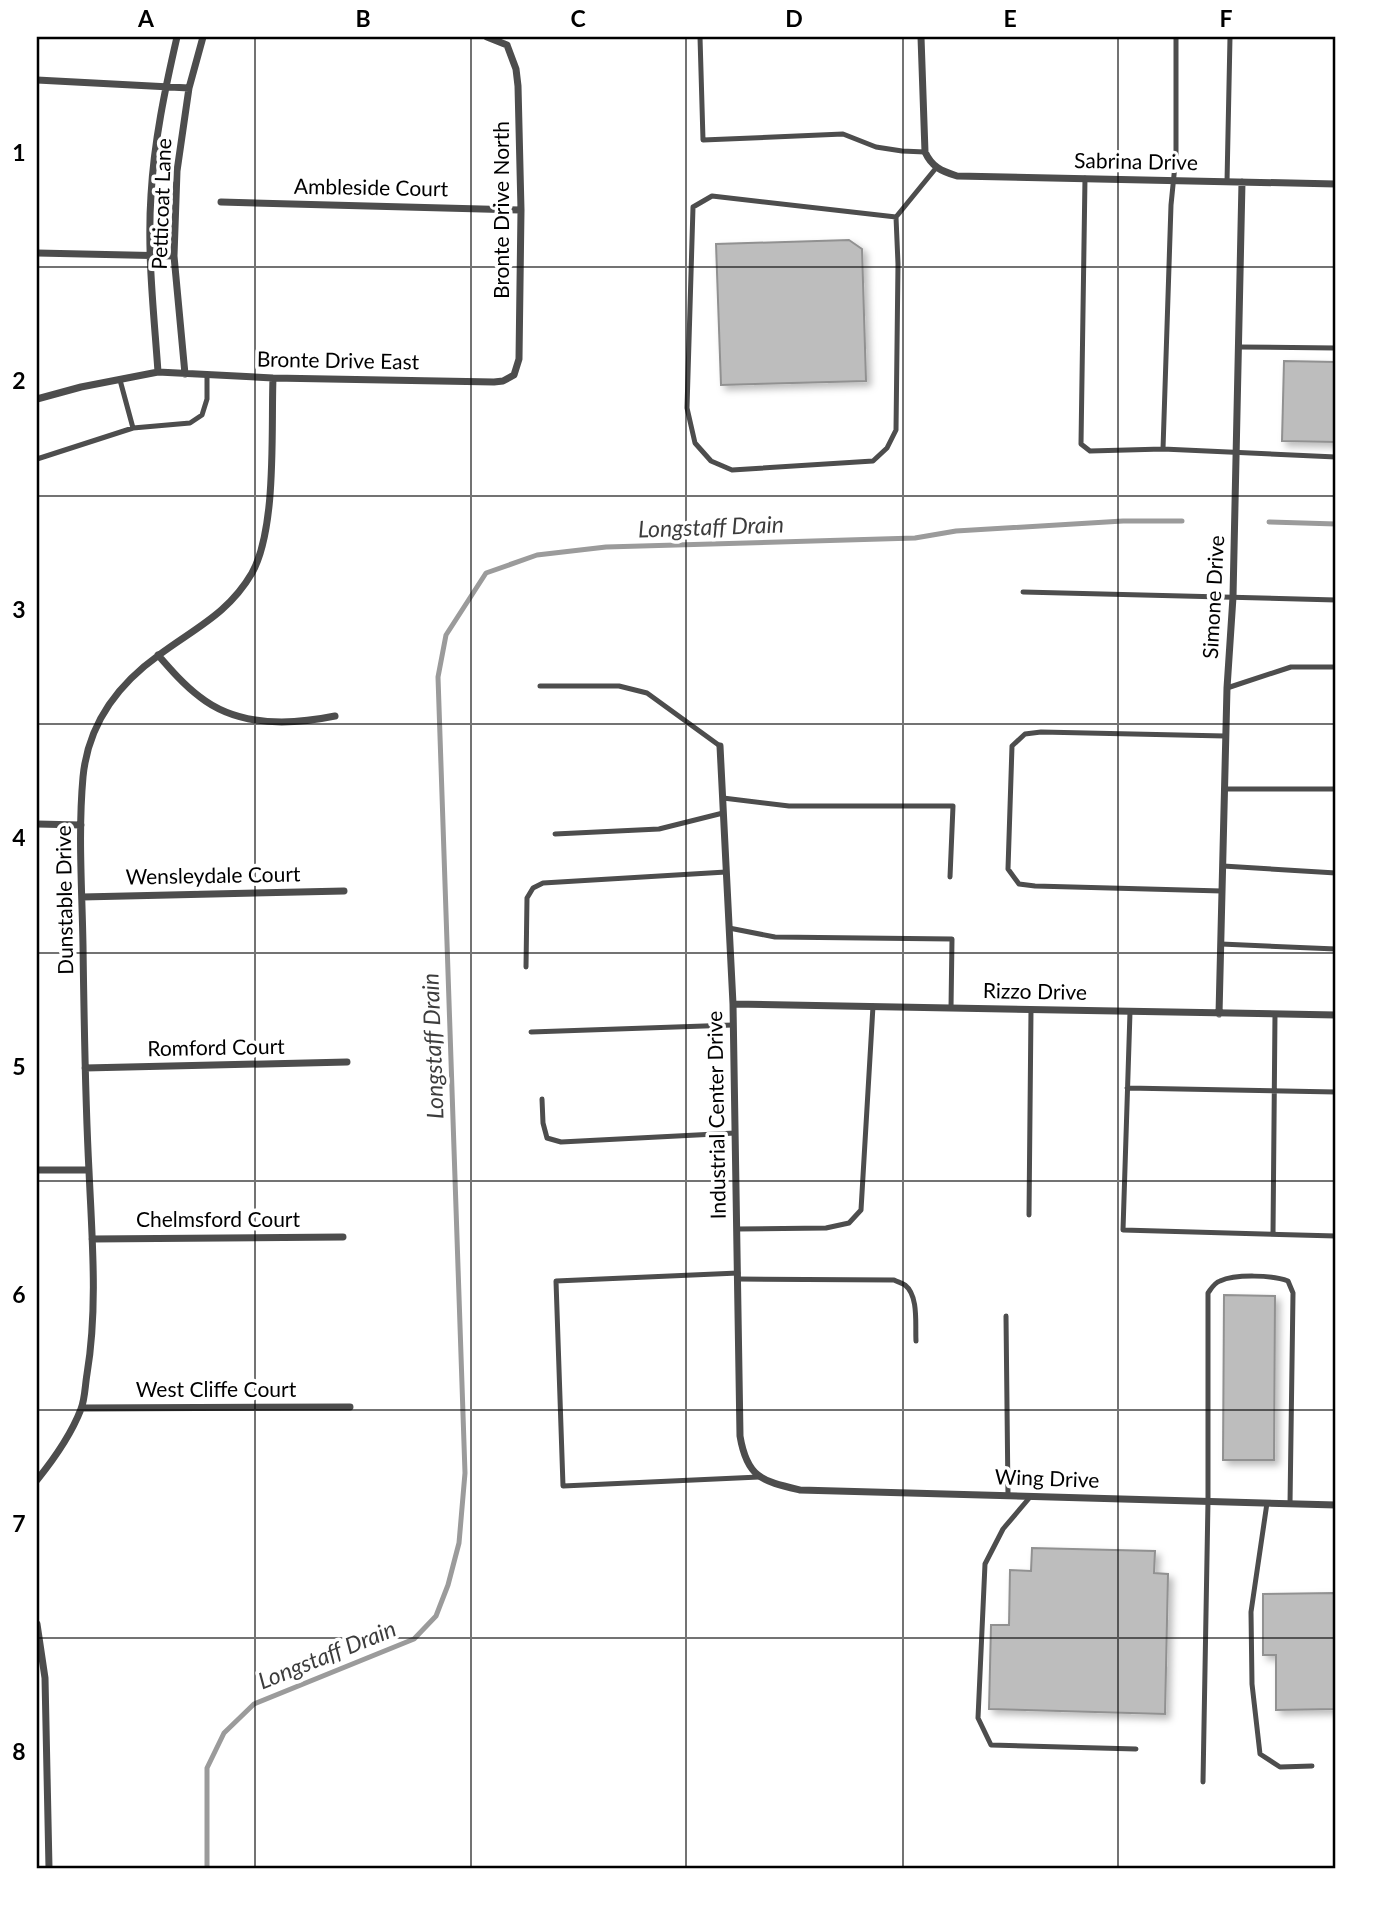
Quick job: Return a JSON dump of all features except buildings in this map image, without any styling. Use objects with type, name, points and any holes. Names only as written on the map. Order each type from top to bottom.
[{"type":"street","name":"Petticoat Lane","points":[[158,372],[150,256],[150,196],[157,137],[177,37]]},
{"type":"street","name":"Petticoat Lane","points":[[185,374],[174,256],[177,172],[189,88],[203,37]]},
{"type":"street","points":[[487,37],[507,45],[511,37]]},
{"type":"street","points":[[921,37],[925,152],[936,167]]},
{"type":"street","name":"Bronte Drive North","points":[[507,45],[519,86],[519,359],[514,375]]},
{"type":"street","points":[[37,80],[189,88]]},
{"type":"street","name":"Sabrina Drive","points":[[936,167],[957,176],[1336,184]]},
{"type":"street","name":"Simone Drive","points":[[1219,1014],[1227,688],[1233,597],[1242,182]]},
{"type":"street","name":"Ambleside Court","points":[[220,202],[521,210]]},
{"type":"street","points":[[37,253],[174,256]]},
{"type":"street","name":"Bronte Drive East","points":[[37,399],[158,372],[272,378],[494,382],[514,375]]},
{"type":"street","name":"Dunstable Drive","points":[[37,1480],[67,1439],[82,1408],[90,1349],[92,1239],[85,1068],[81,824],[83,776],[93,733],[115,695],[133,675],[158,655],[218,614],[253,571],[262,544],[270,499],[272,378]]},
{"type":"street","points":[[158,655],[202,699],[226,712],[252,719],[285,722],[313,721],[335,716]]},
{"type":"street","name":"Industrial Center Drive","points":[[720,746],[733,1004],[740,1436],[743,1456],[759,1477]]},
{"type":"street","points":[[37,824],[81,824]]},
{"type":"street","name":"Wensleydale Court","points":[[82,897],[344,891]]},
{"type":"street","name":"Rizzo Drive","points":[[733,1004],[1336,1015]]},
{"type":"street","name":"Romford Court","points":[[85,1068],[347,1062]]},
{"type":"street","points":[[37,1170],[89,1170]]},
{"type":"street","name":"Chelmsford Court","points":[[92,1239],[343,1237]]},
{"type":"street","name":"West Cliffe Court","points":[[82,1408],[350,1407]]},
{"type":"street","name":"Wing Drive","points":[[759,1477],[800,1490],[1336,1505]]},
{"type":"street","points":[[37,1624],[45,1678],[41,1727],[49,1868]]},
{"type":"lane","points":[[700,37],[703,140],[843,134],[876,146],[925,152]]},
{"type":"lane","points":[[1163,449],[1171,205],[1177,155],[1176,37]]},
{"type":"lane","points":[[1227,181],[1230,37]]},
{"type":"lane","points":[[896,217],[712,196],[693,207],[688,408],[695,443],[711,461],[732,470],[873,461],[887,448],[896,430],[896,217],[936,167]]},
{"type":"lane","points":[[1085,178],[1081,444],[1090,451],[1163,449],[1336,457]]},
{"type":"lane","points":[[1238,347],[1336,348]]},
{"type":"lane","points":[[37,459],[133,428],[190,423],[202,415],[207,399],[208,375]]},
{"type":"lane","points":[[120,380],[133,428]]},
{"type":"lane","points":[[1023,592],[1336,600]]},
{"type":"lane","points":[[1227,688],[1291,667],[1336,667]]},
{"type":"lane","points":[[540,686],[619,686],[647,693],[720,746]]},
{"type":"lane","points":[[1222,891],[1035,886],[1019,884],[1008,869],[1012,746],[1025,734],[1041,732],[1226,736]]},
{"type":"lane","points":[[1224,789],[1336,789]]},
{"type":"lane","points":[[723,798],[789,806],[953,806],[950,877]]},
{"type":"lane","points":[[555,834],[659,829],[723,813]]},
{"type":"lane","points":[[1223,866],[1336,873]]},
{"type":"lane","points":[[526,967],[527,898],[533,888],[543,883],[726,872]]},
{"type":"lane","points":[[729,928],[775,937],[952,939],[951,1008]]},
{"type":"lane","points":[[1221,944],[1336,948]]},
{"type":"lane","points":[[737,1229],[826,1228],[849,1223],[861,1210],[873,1006]]},
{"type":"lane","points":[[1029,1214],[1031,1010]]},
{"type":"lane","points":[[1130,1012],[1123,1230],[1336,1236]]},
{"type":"lane","points":[[1273,1234],[1275,1014]]},
{"type":"lane","points":[[531,1032],[733,1025]]},
{"type":"lane","points":[[1127,1088],[1336,1092]]},
{"type":"lane","points":[[542,1099],[547,1138],[561,1142],[735,1133]]},
{"type":"lane","points":[[759,1477],[563,1486],[556,1281],[737,1276],[894,1280],[906,1286],[911,1293],[915,1306],[916,1341]]},
{"type":"lane","points":[[1203,1782],[1208,1501],[1208,1293],[1216,1282],[1235,1277],[1279,1278],[1288,1281],[1293,1293],[1290,1504]]},
{"type":"lane","points":[[1006,1316],[1008,1496]]},
{"type":"lane","points":[[1031,1496],[1003,1530],[985,1564],[978,1718],[991,1745],[1136,1749]]},
{"type":"lane","points":[[1267,1503],[1251,1612],[1252,1684],[1259,1754],[1280,1767],[1312,1766]]},
{"type":"waterway","name":"Longstaff Drain","points":[[207,1868],[207,1768],[224,1733],[254,1704],[414,1639],[436,1616],[448,1585],[459,1543],[465,1473],[438,677],[446,635],[486,573],[537,555],[606,547],[915,538],[956,531],[1123,521],[1182,521]]},
{"type":"waterway","points":[[1269,522],[1336,524]]}]
